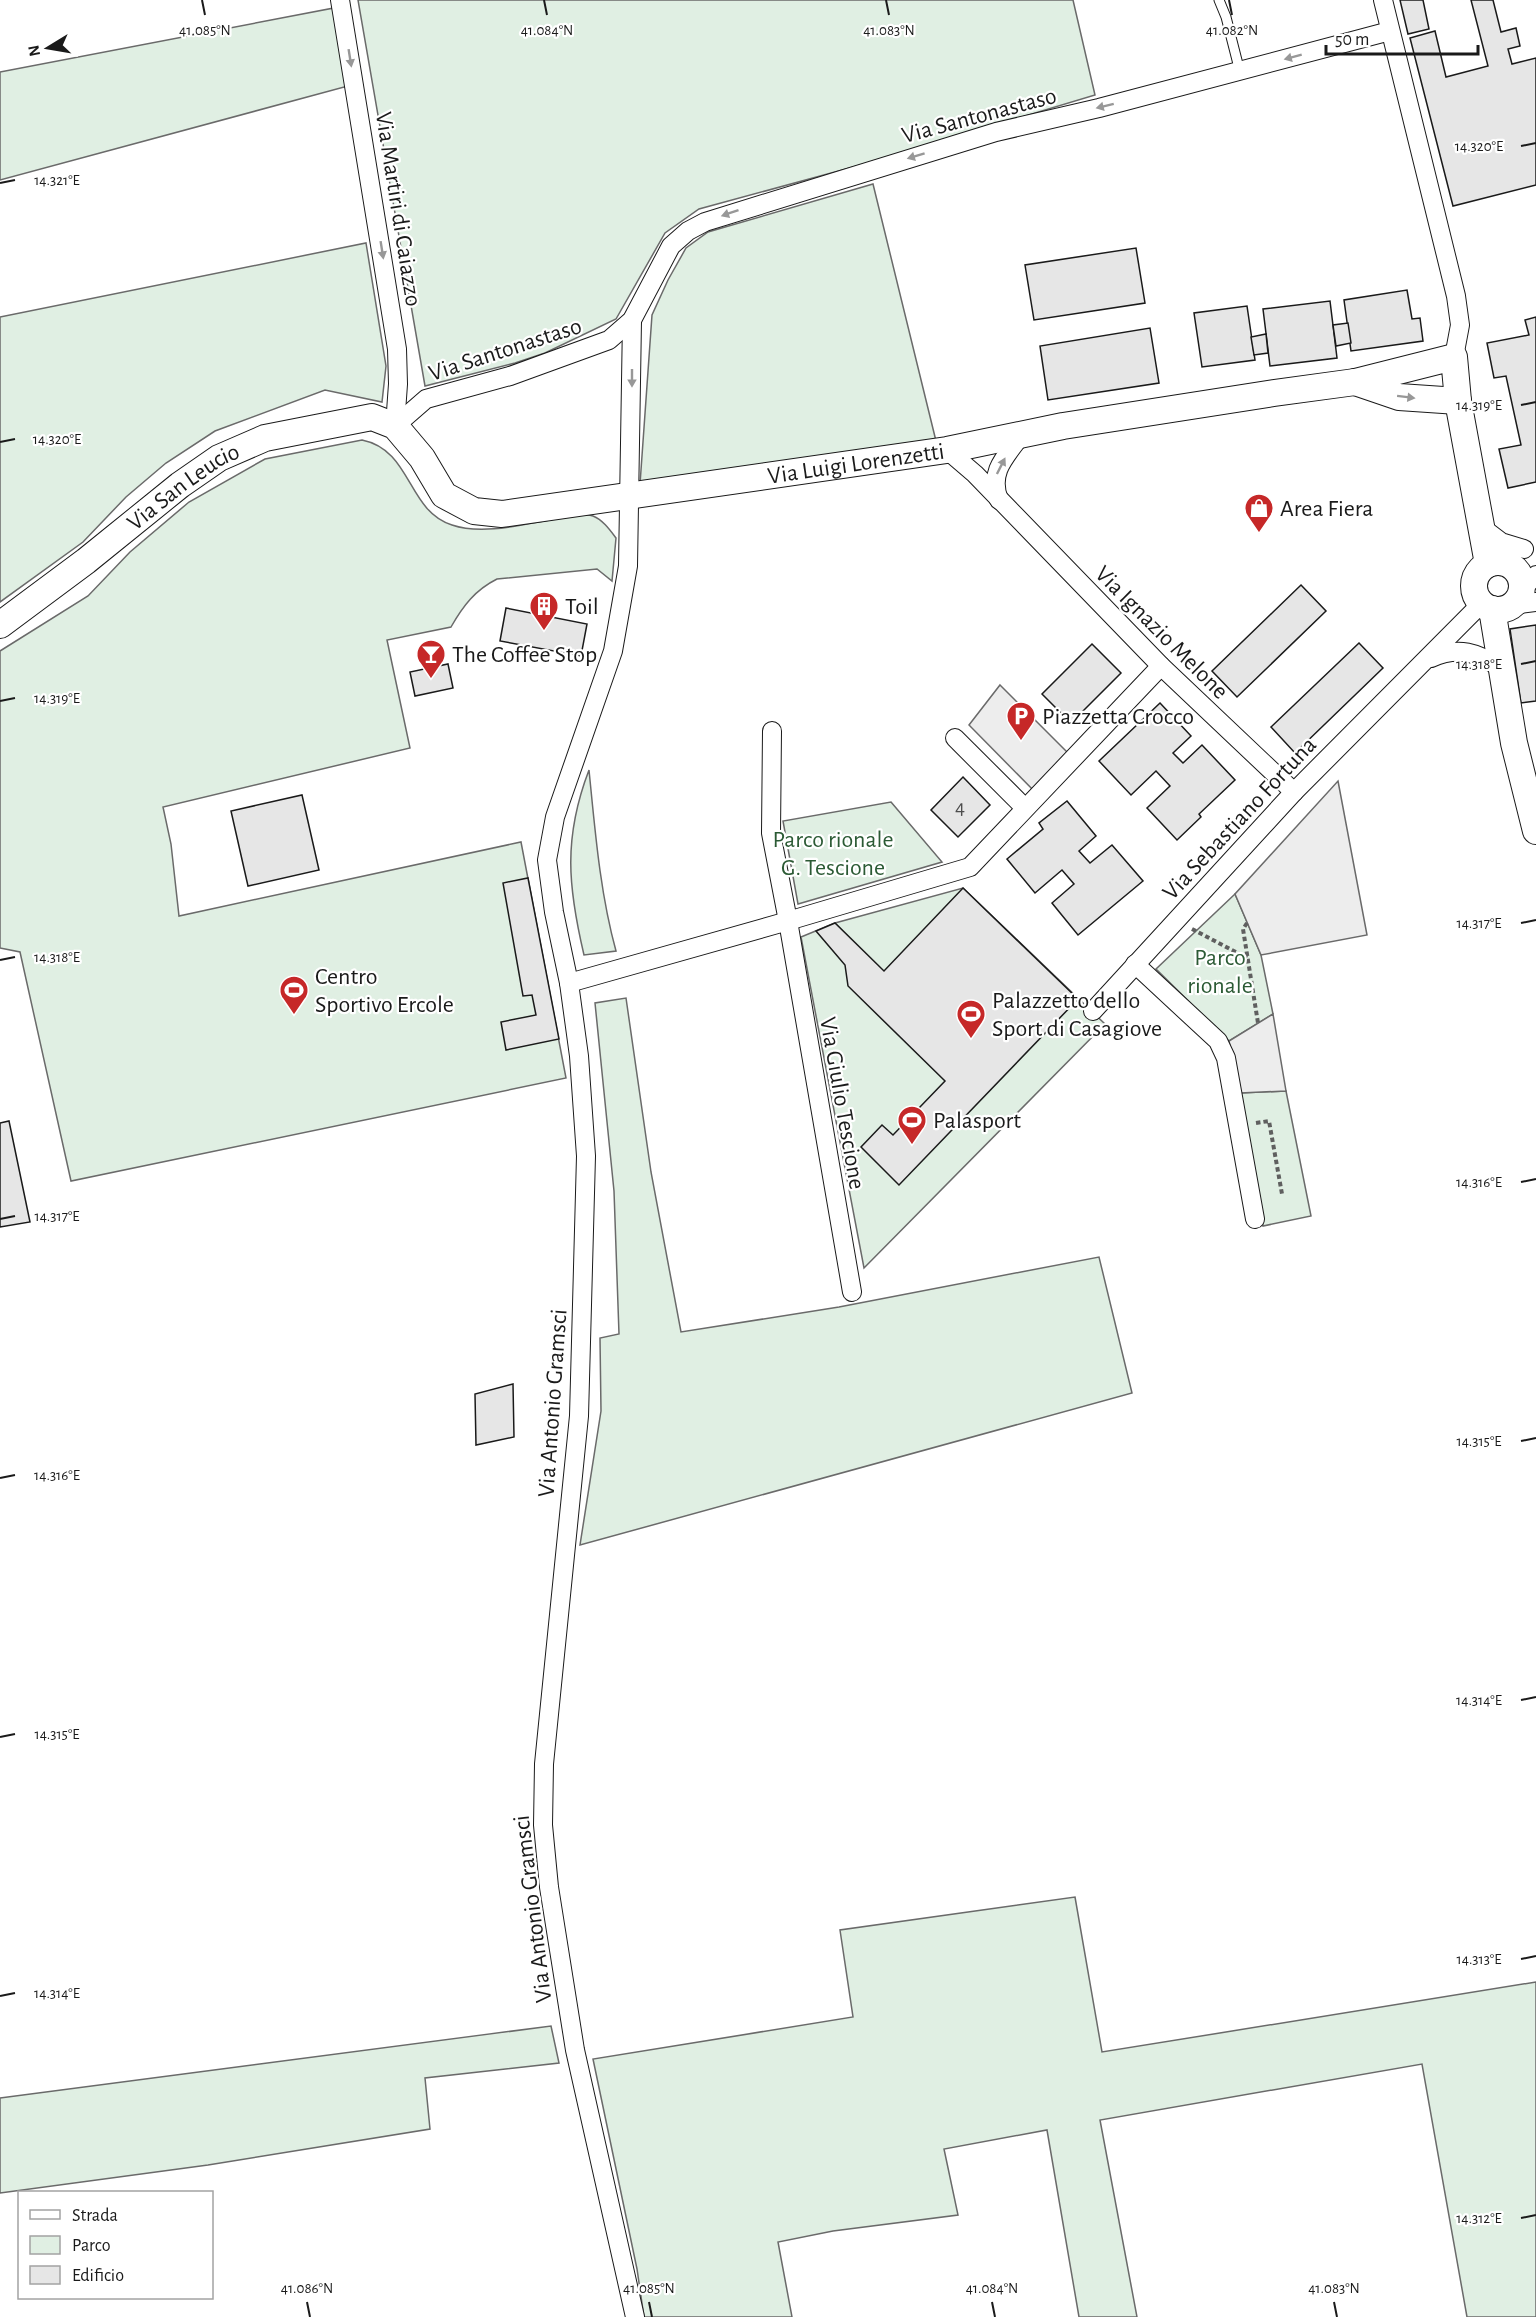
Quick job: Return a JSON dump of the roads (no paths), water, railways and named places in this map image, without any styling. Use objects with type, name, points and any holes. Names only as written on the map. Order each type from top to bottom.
[{"type":"street","name":"Via Martiri di Caiazzo","points":[[340,0],[397,349],[398,384],[394,426]]},
{"type":"street","points":[[1383,0],[1456,296],[1460,325],[1454,357],[1458,401],[1480,526],[1493,563]]},
{"type":"street","name":"Via Santonastaso","points":[[394,426],[426,399],[510,376],[609,340],[632,320],[671,246],[688,231],[705,222],[996,132],[1240,72],[1390,31]]},
{"type":"street","name":"Via Santonastaso","points":[[631,496],[632,320]]},
{"type":"street","name":"Via Luigi Lorenzetti","points":[[394,426],[422,458],[444,495],[474,511],[502,514],[947,450],[1063,426],[1355,382],[1454,357]]},
{"type":"street","points":[[1355,382],[1400,397],[1458,401]]},
{"type":"street","name":"Via San Leucio","points":[[0,625],[86,561],[180,485],[219,458],[265,438],[372,417],[394,426]]},
{"type":"street","points":[[1000,502],[994,488],[997,472],[1022,434]]},
{"type":"street","name":"Via Ignazio Melone","points":[[947,450],[975,474],[1161,666],[1294,792]]},
{"type":"street","name":"Via Antonio Gramsci","points":[[631,496],[628,566],[613,651],[555,817],[547,860],[554,912],[569,982],[579,1056],[586,1156],[579,1416],[544,1764],[543,1825],[549,1887],[575,2050],[635,2317]]},
{"type":"street","points":[[1480,526],[1501,542],[1530,548]]},
{"type":"street","points":[[1513,597],[1474,590],[1474,582],[1481,569],[1530,548]]},
{"type":"street","points":[[1493,563],[1513,567],[1518,573],[1502,669],[1514,743],[1536,828]]},
{"type":"street","name":"Via Sebastiano Fortuna","points":[[1093,1011],[1294,792],[1424,662],[1513,597]]},
{"type":"street","name":"Via Sebastiano Fortuna","points":[[1424,662],[1446,651],[1462,652],[1489,660],[1502,669]]},
{"type":"street","points":[[569,982],[970,867],[1161,666]]},
{"type":"street","name":"Via Giulio Tescione","points":[[771,731],[771,833],[852,1292]]},
{"type":"street","points":[[955,738],[1025,808]]},
{"type":"street","points":[[1136,964],[1218,1041],[1226,1058],[1254,1219]]},
{"type":"lane","points":[[1219,0],[1226,17],[1240,72]]},
{"type":"place","name":"Area Fiera","points":[[1259,534]]},
{"type":"place","name":"Toil","points":[[544,632]]},
{"type":"place","name":"The Coffee Stop","points":[[431,680]]},
{"type":"place","name":"Piazzetta Crocco","points":[[1021,742]]},
{"type":"place","name":"Centro Sportivo Ercole","points":[[294,1016]]},
{"type":"place","name":"Palazzetto dello Sport di Casagiove","points":[[971,1040]]},
{"type":"place","name":"Palasport","points":[[912,1146]]},
{"type":"park label","name":"Parco rionale G. Tescione","points":[[833,853]]},
{"type":"park label","name":"Parco rionale","points":[[1220,971]]}]
